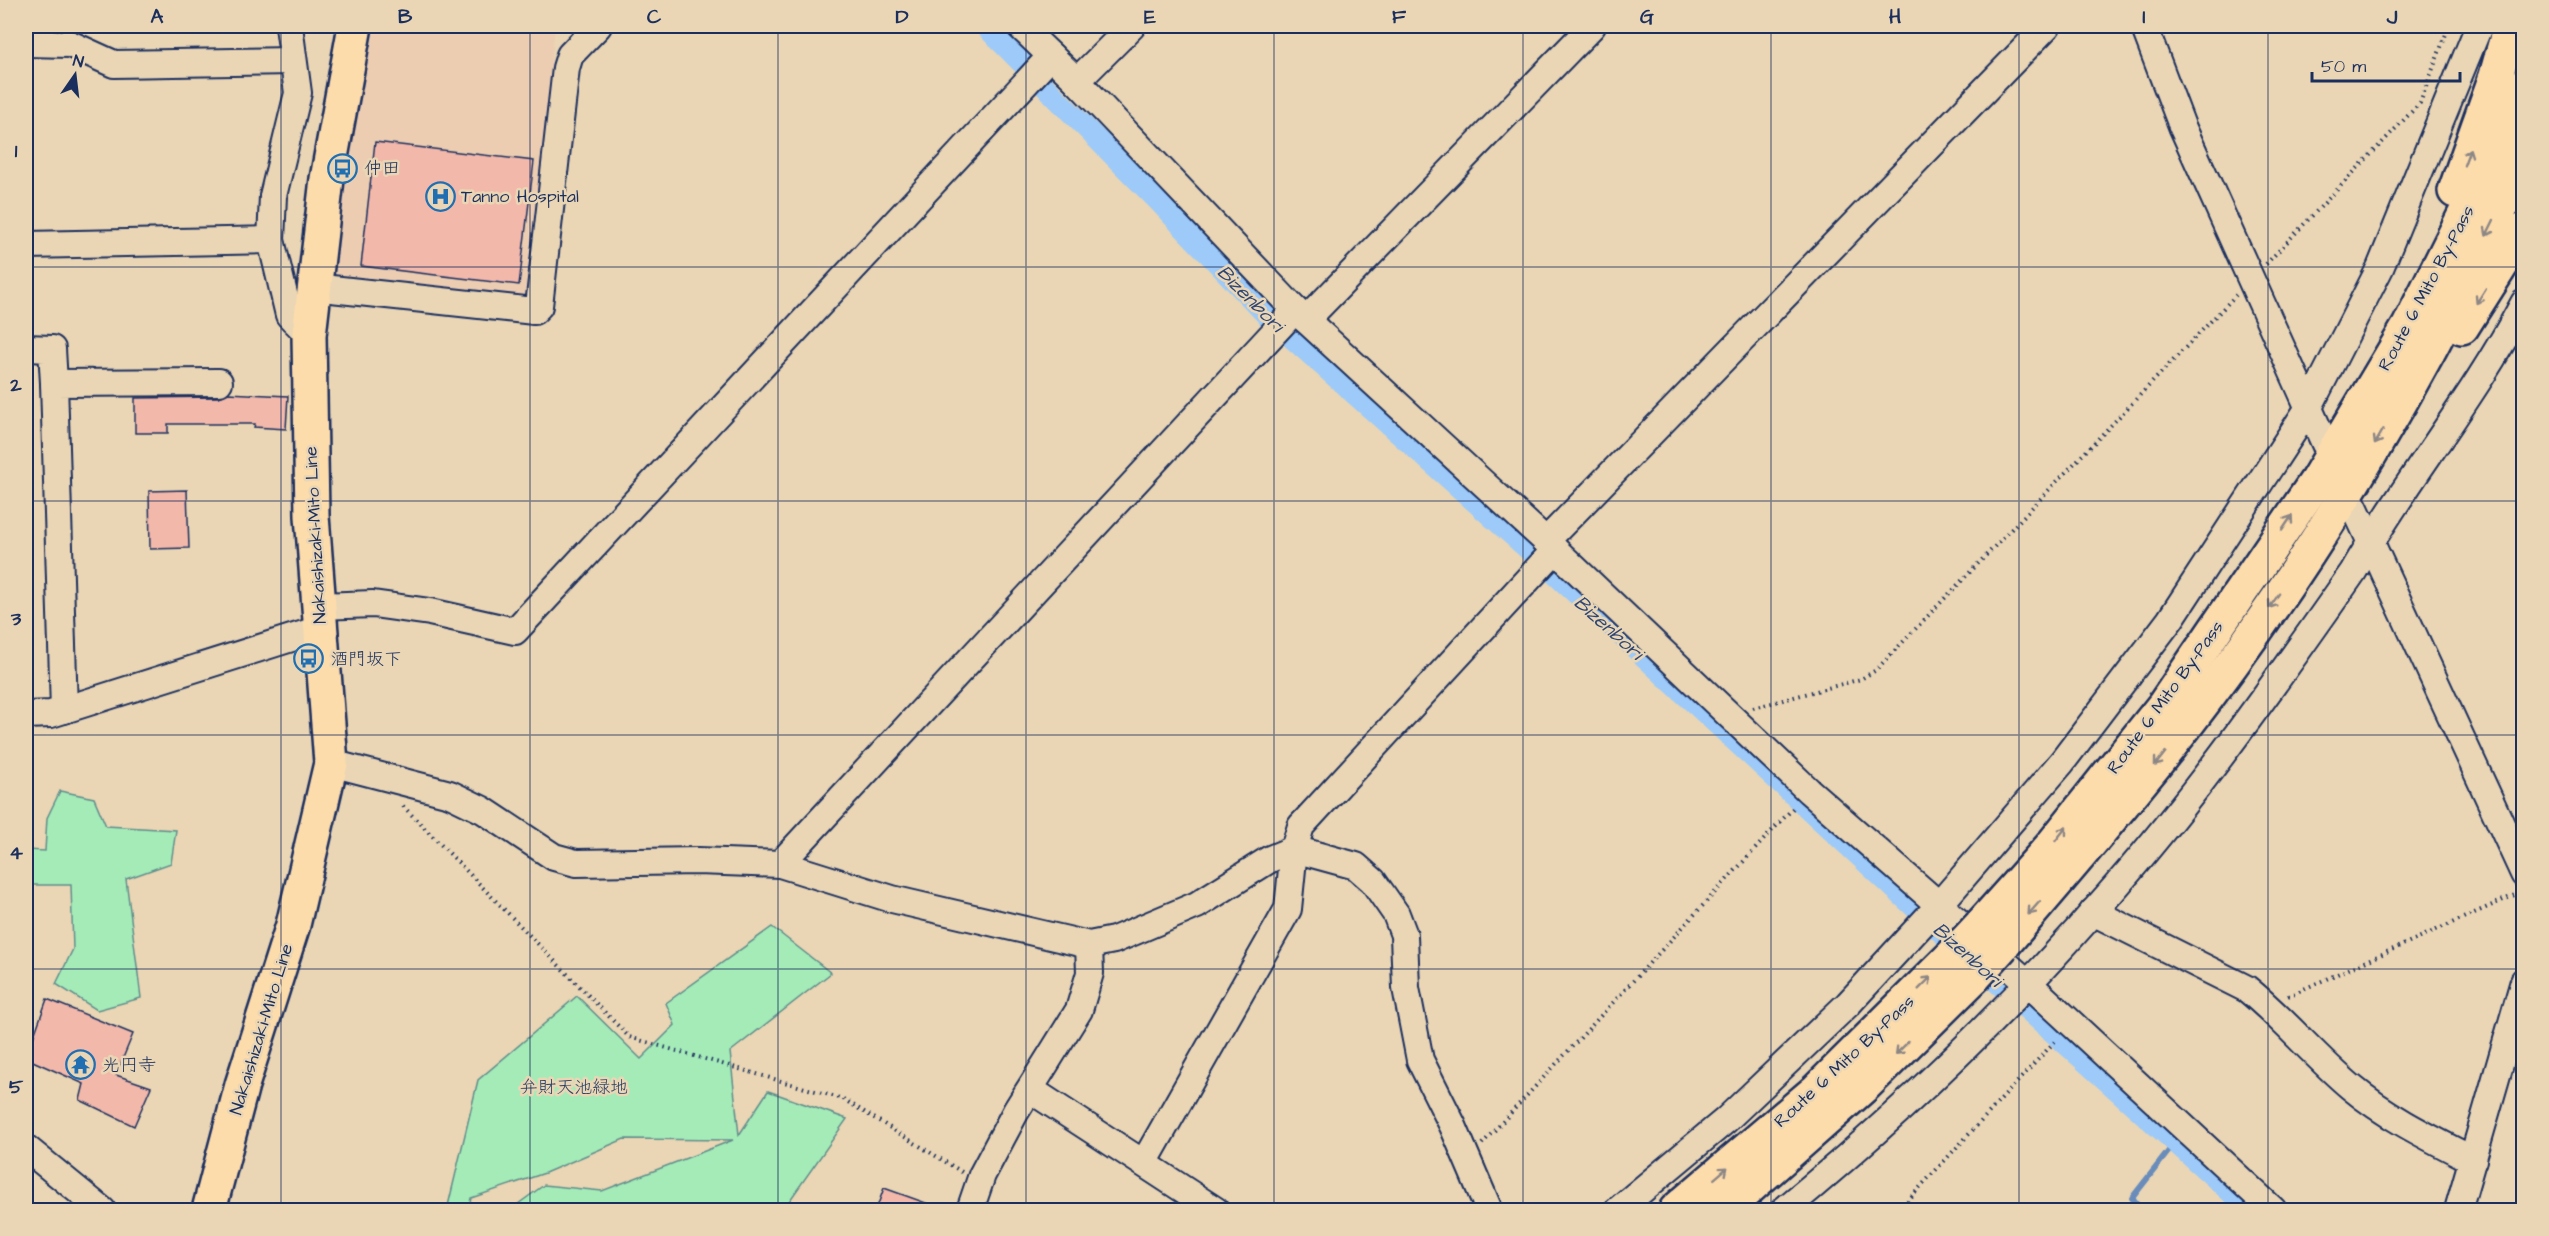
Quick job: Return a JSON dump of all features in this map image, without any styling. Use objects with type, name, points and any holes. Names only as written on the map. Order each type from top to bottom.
[{"type":"main road","name":"Nakaishizaki-Mito Line","points":[[209,1210],[242,1084],[292,925],[331,763],[310,468],[309,335],[327,179],[355,26]]},
{"type":"main road","points":[[2353,423],[2423,272],[2481,118],[2510,26]]},
{"type":"main road","name":"Route 6 Mito By-Pass","points":[[1992,935],[2049,849],[2164,705],[2353,423],[2414,316],[2478,188],[2523,85]]},
{"type":"main road","name":"Route 6 Mito By-Pass","points":[[1724,1210],[1864,1086],[1962,967],[2123,805],[2209,694],[2292,576],[2408,386],[2448,314],[2523,156]]},
{"type":"main road","points":[[2408,386],[2456,336],[2523,229]]},
{"type":"main road","name":"Route 6 Mito By-Pass","points":[[1676,1210],[1962,967]]},
{"type":"street","points":[[289,26],[298,93],[273,196],[271,240],[289,315],[309,335]]},
{"type":"street","points":[[313,287],[534,311],[539,306],[566,68],[570,55],[598,26]]},
{"type":"street","points":[[1020,26],[1041,66],[1077,81],[1290,320],[1546,554],[1730,714],[1930,915],[2019,994],[2273,1210]]},
{"type":"street","points":[[1077,81],[1132,26]]},
{"type":"street","points":[[780,864],[1290,320],[1592,26]]},
{"type":"street","points":[[1144,1163],[1288,909],[1294,849],[1301,826],[1546,554],[2047,26]]},
{"type":"street","points":[[2144,26],[2182,126],[2325,444]]},
{"type":"street","points":[[1618,1210],[1726,1120],[1790,1060],[1930,915],[2062,762],[2170,620],[2308,409],[2380,268],[2479,26]]},
{"type":"street","points":[[26,43],[70,44],[114,64],[293,61]]},
{"type":"street","points":[[26,715],[51,714],[64,710],[320,618],[373,604],[430,612],[515,631],[1041,66]]},
{"type":"street","points":[[26,245],[271,240]]},
{"type":"street","points":[[1784,1210],[1870,1136],[2019,994],[2093,912],[2208,772],[2340,591],[2461,408],[2523,303]]},
{"type":"street","points":[[26,348],[52,349],[64,710]]},
{"type":"street","points":[[54,383],[219,382]]},
{"type":"street","points":[[2354,506],[2523,874]]},
{"type":"street","points":[[331,763],[450,794],[483,810],[554,857],[576,863],[698,861],[780,864],[892,899],[1089,945],[1114,940],[1197,905],[1270,859],[1294,849],[1356,866],[1373,881],[1396,914],[1404,935],[1406,988],[1420,1060],[1468,1160],[1489,1210]]},
{"type":"street","points":[[2093,912],[2247,989],[2267,1005],[2354,1089],[2423,1135],[2473,1160]]},
{"type":"street","points":[[970,1210],[980,1183],[1016,1111],[1031,1090],[1086,995],[1090,973],[1089,945]]},
{"type":"street","points":[[2458,1210],[2523,981]]},
{"type":"street","points":[[1031,1090],[1215,1210]]},
{"type":"street","points":[[26,1148],[102,1210]]},
{"type":"path","points":[[1730,714],[1861,679],[1876,670],[2420,103],[2449,26]]},
{"type":"path","points":[[371,773],[629,1037],[843,1099],[980,1183]]},
{"type":"path","points":[[1468,1160],[1792,809]]},
{"type":"path","points":[[2267,1005],[2523,892]]},
{"type":"path","points":[[1899,1210],[2052,1045]]},
{"type":"shaded area","name":"Tanno Hospital","points":[[372,26],[555,26],[527,304],[329,282],[355,111]]},
{"type":"green space","points":[[60,791],[94,798],[106,826],[176,830],[171,863],[126,879],[141,998],[97,1010],[56,984],[73,949],[71,885],[26,885],[26,850],[45,851],[47,818]]},
{"type":"green space","name":"弁財天池緑地","points":[[772,927],[831,973],[730,1052],[739,1135],[768,1091],[847,1119],[783,1210],[510,1210],[544,1185],[602,1191],[733,1140],[624,1139],[545,1173],[471,1198],[468,1210],[447,1210],[478,1080],[577,996],[641,1059],[675,1025],[666,1003]]},
{"type":"building","points":[[375,142],[534,161],[519,285],[361,266]]},
{"type":"building","points":[[228,393],[288,396],[286,429],[254,427],[255,424],[168,424],[168,433],[135,433],[135,398],[219,397]]},
{"type":"building","points":[[187,490],[189,548],[150,549],[149,491]]},
{"type":"building","name":"光円寺","points":[[47,999],[133,1034],[116,1075],[151,1087],[134,1126],[80,1100],[84,1084],[26,1058]]},
{"type":"building","points":[[884,1188],[940,1208],[940,1210],[876,1210]]},
{"type":"waterway","name":"Bizenbori","points":[[985,26],[1159,202],[1268,317],[1534,555],[1943,934],[2250,1210]]},
{"type":"waterway","points":[[2139,1210],[2141,1208],[2132,1198],[2175,1143]]},
{"type":"place","name":"仲田","points":[[343,168]]},
{"type":"place","name":"Tanno Hospital","points":[[440,196]]},
{"type":"place","name":"酒門坂下","points":[[309,659]]},
{"type":"place","name":"光円寺","points":[[81,1065]]}]
